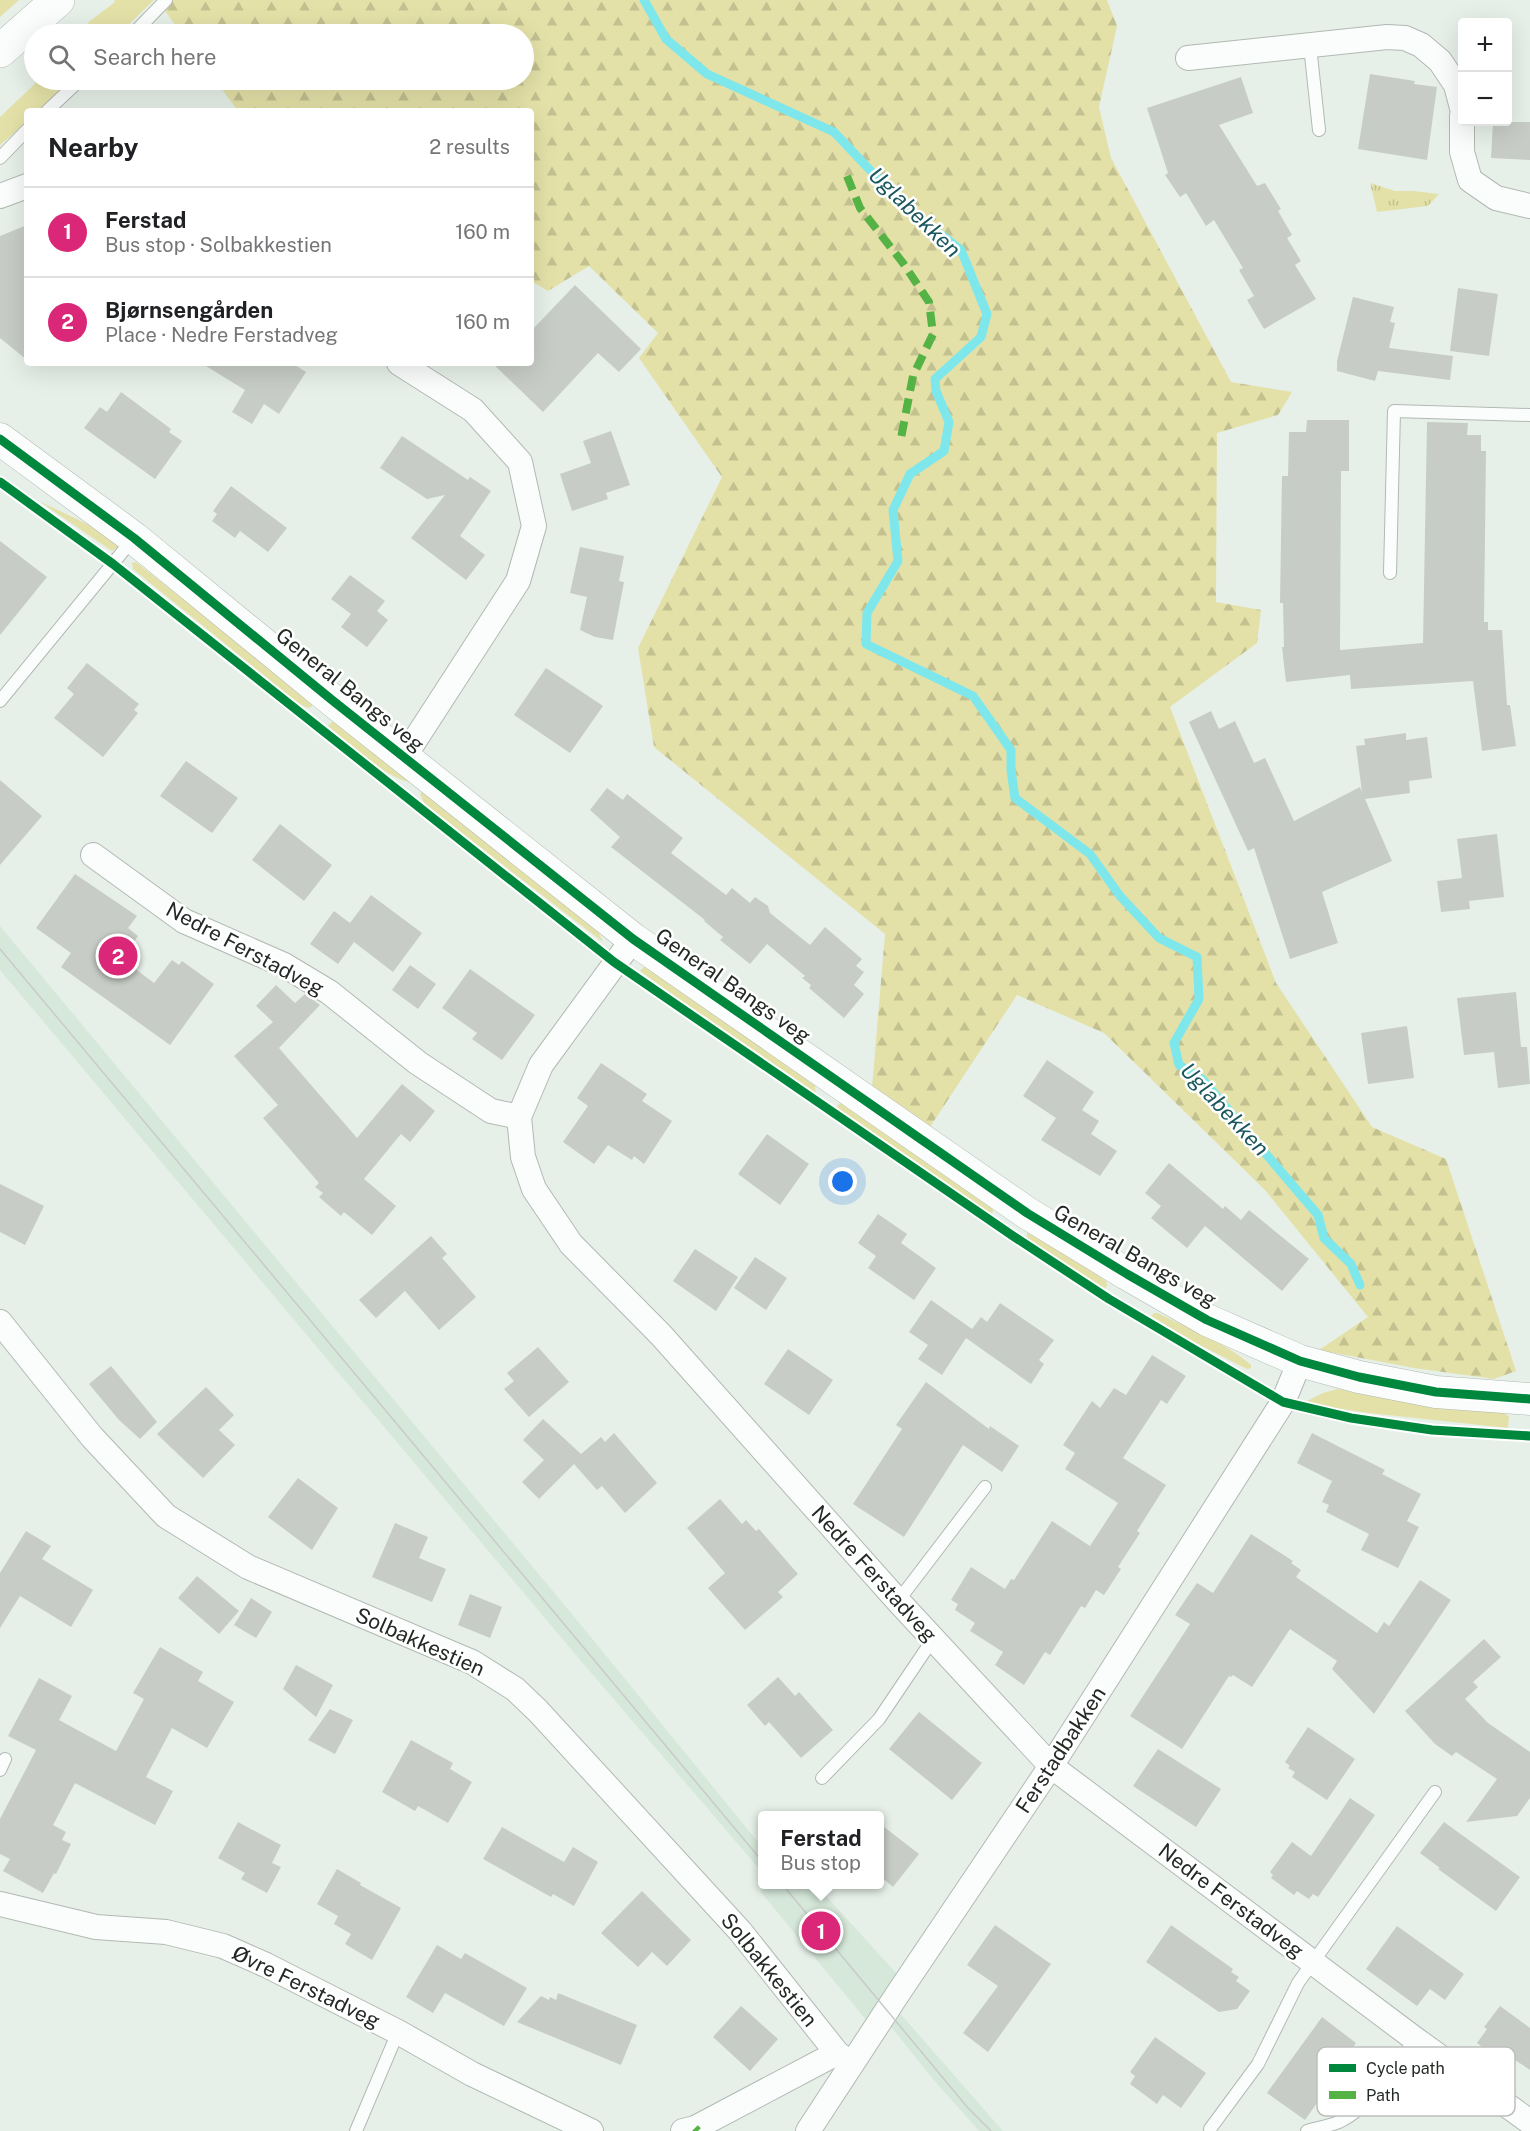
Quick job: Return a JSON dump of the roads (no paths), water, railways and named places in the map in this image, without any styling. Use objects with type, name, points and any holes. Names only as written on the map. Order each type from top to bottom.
[{"type":"main road","points":[[31,24],[58,0]]},
{"type":"main road","points":[[0,51],[24,30]]},
{"type":"street","points":[[1188,58],[1387,37],[1405,38],[1421,45],[1440,61],[1456,86],[1458,93]]},
{"type":"street","points":[[1462,126],[1461,152],[1470,180],[1496,198],[1530,206]]},
{"type":"street","points":[[0,196],[24,187]]},
{"type":"street","points":[[404,366],[473,411],[520,462],[534,526],[518,581],[404,757]]},
{"type":"street","name":"General Bangs veg","points":[[0,439],[134,538],[633,939],[1027,1213],[1207,1320],[1300,1361],[1359,1377],[1436,1392],[1530,1399]]},
{"type":"street","name":"Nedre Ferstadveg","points":[[93,855],[184,921],[284,965],[328,992],[418,1063],[491,1111],[519,1117],[524,1157],[534,1189],[571,1244],[660,1335],[898,1601],[1051,1766],[1426,2047]]},
{"type":"street","points":[[519,1117],[541,1065],[633,939]]},
{"type":"street","name":"Solbakkestien","points":[[0,1322],[92,1437],[166,1516],[248,1567],[472,1662],[514,1689],[538,1712],[740,1931],[844,2059]]},
{"type":"street","name":"Ferstadbakken","points":[[808,2131],[844,2059],[1051,1766],[1283,1402],[1300,1361]]},
{"type":"street","name":"Øvre Ferstadveg","points":[[0,1904],[96,1927],[166,1932],[223,1946],[266,1965],[398,2032],[472,2074],[591,2131]]},
{"type":"street","points":[[683,2131],[695,2128],[844,2059]]},
{"type":"street","name":"Nedre Ferstadveg","points":[[1515,2111],[1530,2122]]},
{"type":"lane","points":[[143,24],[166,0]]},
{"type":"lane","points":[[1310,46],[1319,130]]},
{"type":"lane","points":[[50,108],[69,90]]},
{"type":"lane","points":[[0,158],[24,133]]},
{"type":"lane","points":[[1390,573],[1394,411],[1460,411],[1530,415]]},
{"type":"lane","points":[[0,701],[134,538]]},
{"type":"lane","points":[[898,1601],[985,1487]]},
{"type":"lane","points":[[822,1778],[879,1719],[933,1639]]},
{"type":"lane","name":"Nedre Ferstadveg","points":[[1210,2129],[1258,2064],[1298,1983],[1312,1962],[1435,1792]]},
{"type":"lane","points":[[356,2131],[398,2032]]},
{"type":"lane","points":[[1409,2047],[1415,2039]]},
{"type":"lane","points":[[1307,2131],[1339,2122],[1348,2116]]},
{"type":"waterway","name":"Uglabekken","points":[[644,0],[666,39],[707,74],[834,132],[903,205],[961,250],[987,314],[981,337],[935,379],[936,391],[949,422],[944,451],[910,474],[893,510],[898,561],[867,613],[866,644],[973,696],[1011,750],[1015,798],[1090,854],[1120,896],[1159,938],[1197,957],[1199,999],[1174,1043],[1179,1065],[1202,1079],[1318,1215],[1324,1238],[1351,1264],[1360,1285]]},
{"type":"tram line","points":[[0,949],[758,1856]]},
{"type":"tram line","points":[[786,1889],[968,2108],[991,2131]]},
{"type":"place","name":"Bjørnsengården","points":[[118,956]]},
{"type":"place","name":"Ferstad","points":[[821,1931]]}]
